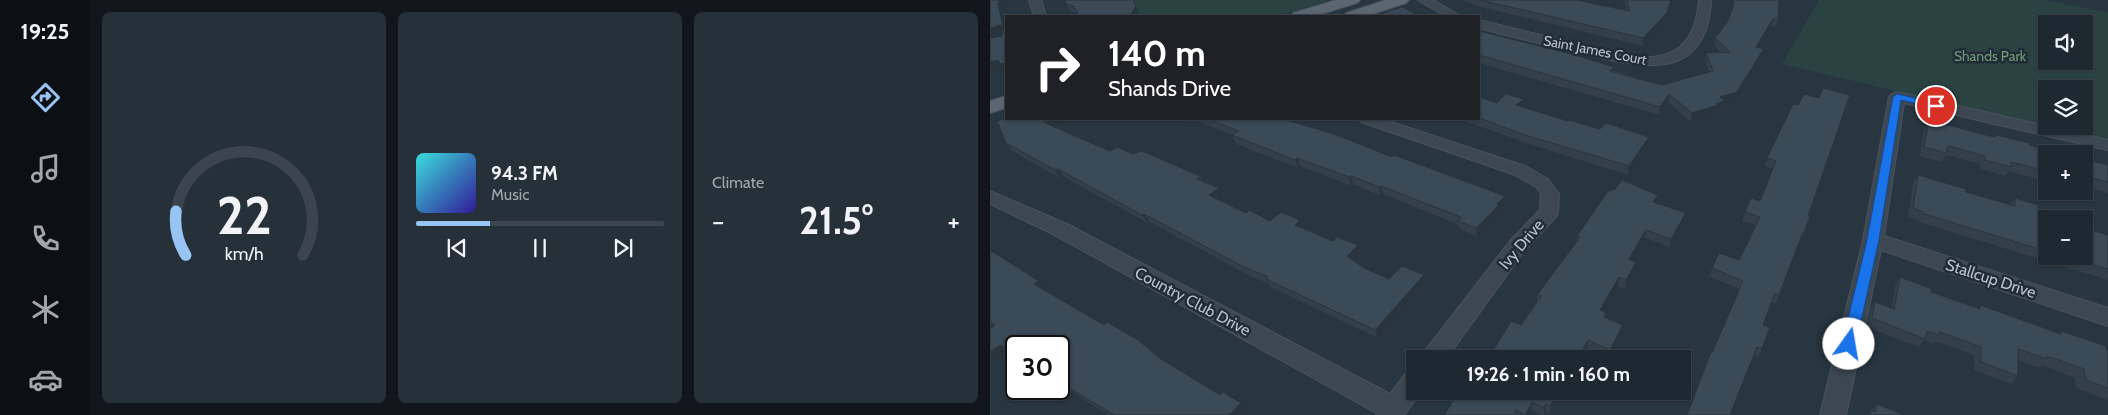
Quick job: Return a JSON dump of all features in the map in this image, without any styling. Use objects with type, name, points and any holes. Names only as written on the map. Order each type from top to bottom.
[{"type":"main road","points":[[1302,15],[1352,0]]},
{"type":"main road","points":[[1355,15],[1401,0]]},
{"type":"main road","points":[[990,91],[1005,86]]},
{"type":"main road","points":[[990,107],[1005,102]]},
{"type":"street","points":[[1035,0],[1040,15]]},
{"type":"street","points":[[1424,0],[1452,15]]},
{"type":"street","name":"Saint James Court","points":[[1480,24],[1603,55],[1651,62],[1664,61],[1685,51],[1696,39],[1705,11],[1705,0]]},
{"type":"street","points":[[1833,415],[1873,240],[1897,97],[2108,145]]},
{"type":"street","name":"Ivy Drive","points":[[1370,120],[1519,170],[1542,183],[1550,194],[1549,212],[1518,246],[1439,350]]},
{"type":"street","name":"Country Club Drive","points":[[990,197],[1060,229],[1391,412]]},
{"type":"street","name":"Stallcup Drive","points":[[1873,240],[2108,317]]},
{"type":"street","points":[[1391,412],[1406,393]]},
{"type":"green space","points":[[1129,0],[1329,0],[1282,15],[1135,15]]},
{"type":"green space","name":"Shands Park","points":[[1819,0],[2043,0],[2108,12],[2108,141],[2083,135],[2093,135],[2093,80],[2038,80],[2038,124],[1782,64]]},
{"type":"building","points":[[990,0],[999,0],[998,4],[1003,26],[990,28]]},
{"type":"building","points":[[1065,0],[1133,0],[1136,6],[1131,15],[1078,15],[1074,6],[1066,4]]},
{"type":"building","points":[[1480,0],[1576,0],[1630,11],[1627,0],[1671,0],[1667,13],[1643,38]]},
{"type":"building","points":[[1734,0],[1779,0],[1778,19],[1773,19],[1756,47],[1763,50],[1737,92],[1720,97],[1725,101],[1716,104],[1718,105],[1692,113],[1669,94],[1660,107],[1480,55],[1480,31],[1575,55],[1614,67],[1610,71],[1662,85],[1713,71],[1706,53],[1730,52],[1715,38],[1728,21]]},
{"type":"building","points":[[1402,7],[1418,15],[1377,15]]},
{"type":"building","points":[[1003,27],[1005,36],[1005,63],[1000,64],[998,60],[990,62],[990,38],[1002,36]]},
{"type":"building","points":[[1823,88],[1850,95],[1808,216],[1810,216],[1804,233],[1779,295],[1775,293],[1763,325],[1770,327],[1762,349],[1757,347],[1730,415],[1687,415],[1711,352],[1743,281],[1712,268],[1719,253],[1739,260],[1760,217],[1745,212],[1751,198],[1760,201],[1776,161],[1767,158],[1793,104],[1798,105],[1804,94],[1819,98]]},
{"type":"building","points":[[1506,94],[1524,99],[1516,105],[1568,121],[1600,129],[1606,123],[1649,137],[1629,166],[1525,135],[1480,118],[1480,97],[1497,103]]},
{"type":"building","points":[[1005,118],[1005,120],[1049,120],[1043,122],[1110,151],[1118,147],[1133,154],[1142,151],[1200,176],[1197,179],[1219,188],[1209,195],[1246,213],[1249,210],[1270,221],[1281,212],[1300,220],[1295,225],[1333,241],[1337,237],[1358,245],[1347,256],[1364,268],[1389,279],[1402,266],[1424,275],[1375,330],[1266,279],[1268,277],[1244,267],[1144,214],[1142,215],[1006,143],[997,121]]},
{"type":"building","points":[[1211,120],[1286,120],[1334,134],[1392,157],[1394,155],[1505,196],[1497,204],[1499,205],[1476,228],[1458,221],[1461,217],[1381,186],[1379,187],[1351,176],[1349,177],[1297,158],[1295,160],[1232,135],[1239,131]]},
{"type":"building","points":[[1929,120],[1986,135],[1995,137],[1996,135],[2029,143],[2029,145],[2038,147],[2038,169],[2011,162],[2011,167],[1985,160],[1985,156],[1948,146],[1946,153],[1924,147]]},
{"type":"building","points":[[2093,161],[2108,165],[2108,182],[2093,178]]},
{"type":"building","points":[[1918,175],[1966,189],[1966,192],[2015,206],[2015,198],[2038,205],[2038,249],[1924,214],[1924,212],[1913,208]]},
{"type":"building","points":[[1622,180],[1658,195],[1653,202],[1686,213],[1671,239],[1646,230],[1629,259],[1636,262],[1626,280],[1619,277],[1600,310],[1606,313],[1604,317],[1623,325],[1610,350],[1588,340],[1582,350],[1493,350],[1511,321],[1521,325],[1541,296],[1537,295],[1580,237],[1577,236],[1608,191],[1615,189]]},
{"type":"building","points":[[2093,231],[2108,235],[2108,269],[2093,264]]},
{"type":"building","points":[[990,250],[1039,281],[1034,284],[1104,325],[1107,322],[1138,340],[1161,359],[1220,395],[1223,392],[1241,403],[1229,415],[1114,415],[1070,388],[1070,335],[1005,335],[1005,348],[1000,345],[990,352],[990,329],[995,325],[990,321]]},
{"type":"building","points":[[1900,277],[1932,289],[1931,292],[1980,309],[1980,305],[2061,334],[2061,331],[2106,346],[2106,350],[2108,350],[2108,388],[2086,380],[2084,369],[2047,356],[2047,359],[2018,349],[2018,376],[1981,362],[1981,347],[1940,332],[1939,335],[1927,331],[1925,339],[1872,318],[1875,302],[1894,309]]},
{"type":"building","points":[[1454,400],[1554,400],[1550,406],[1546,404],[1544,408],[1532,402],[1525,415],[1516,410],[1513,415],[1444,415]]},
{"type":"building","points":[[1877,404],[1904,415],[1870,415],[1871,410],[1875,412]]},
{"type":"route","points":[[1849,344],[1873,240],[1897,97],[1936,106]]}]
